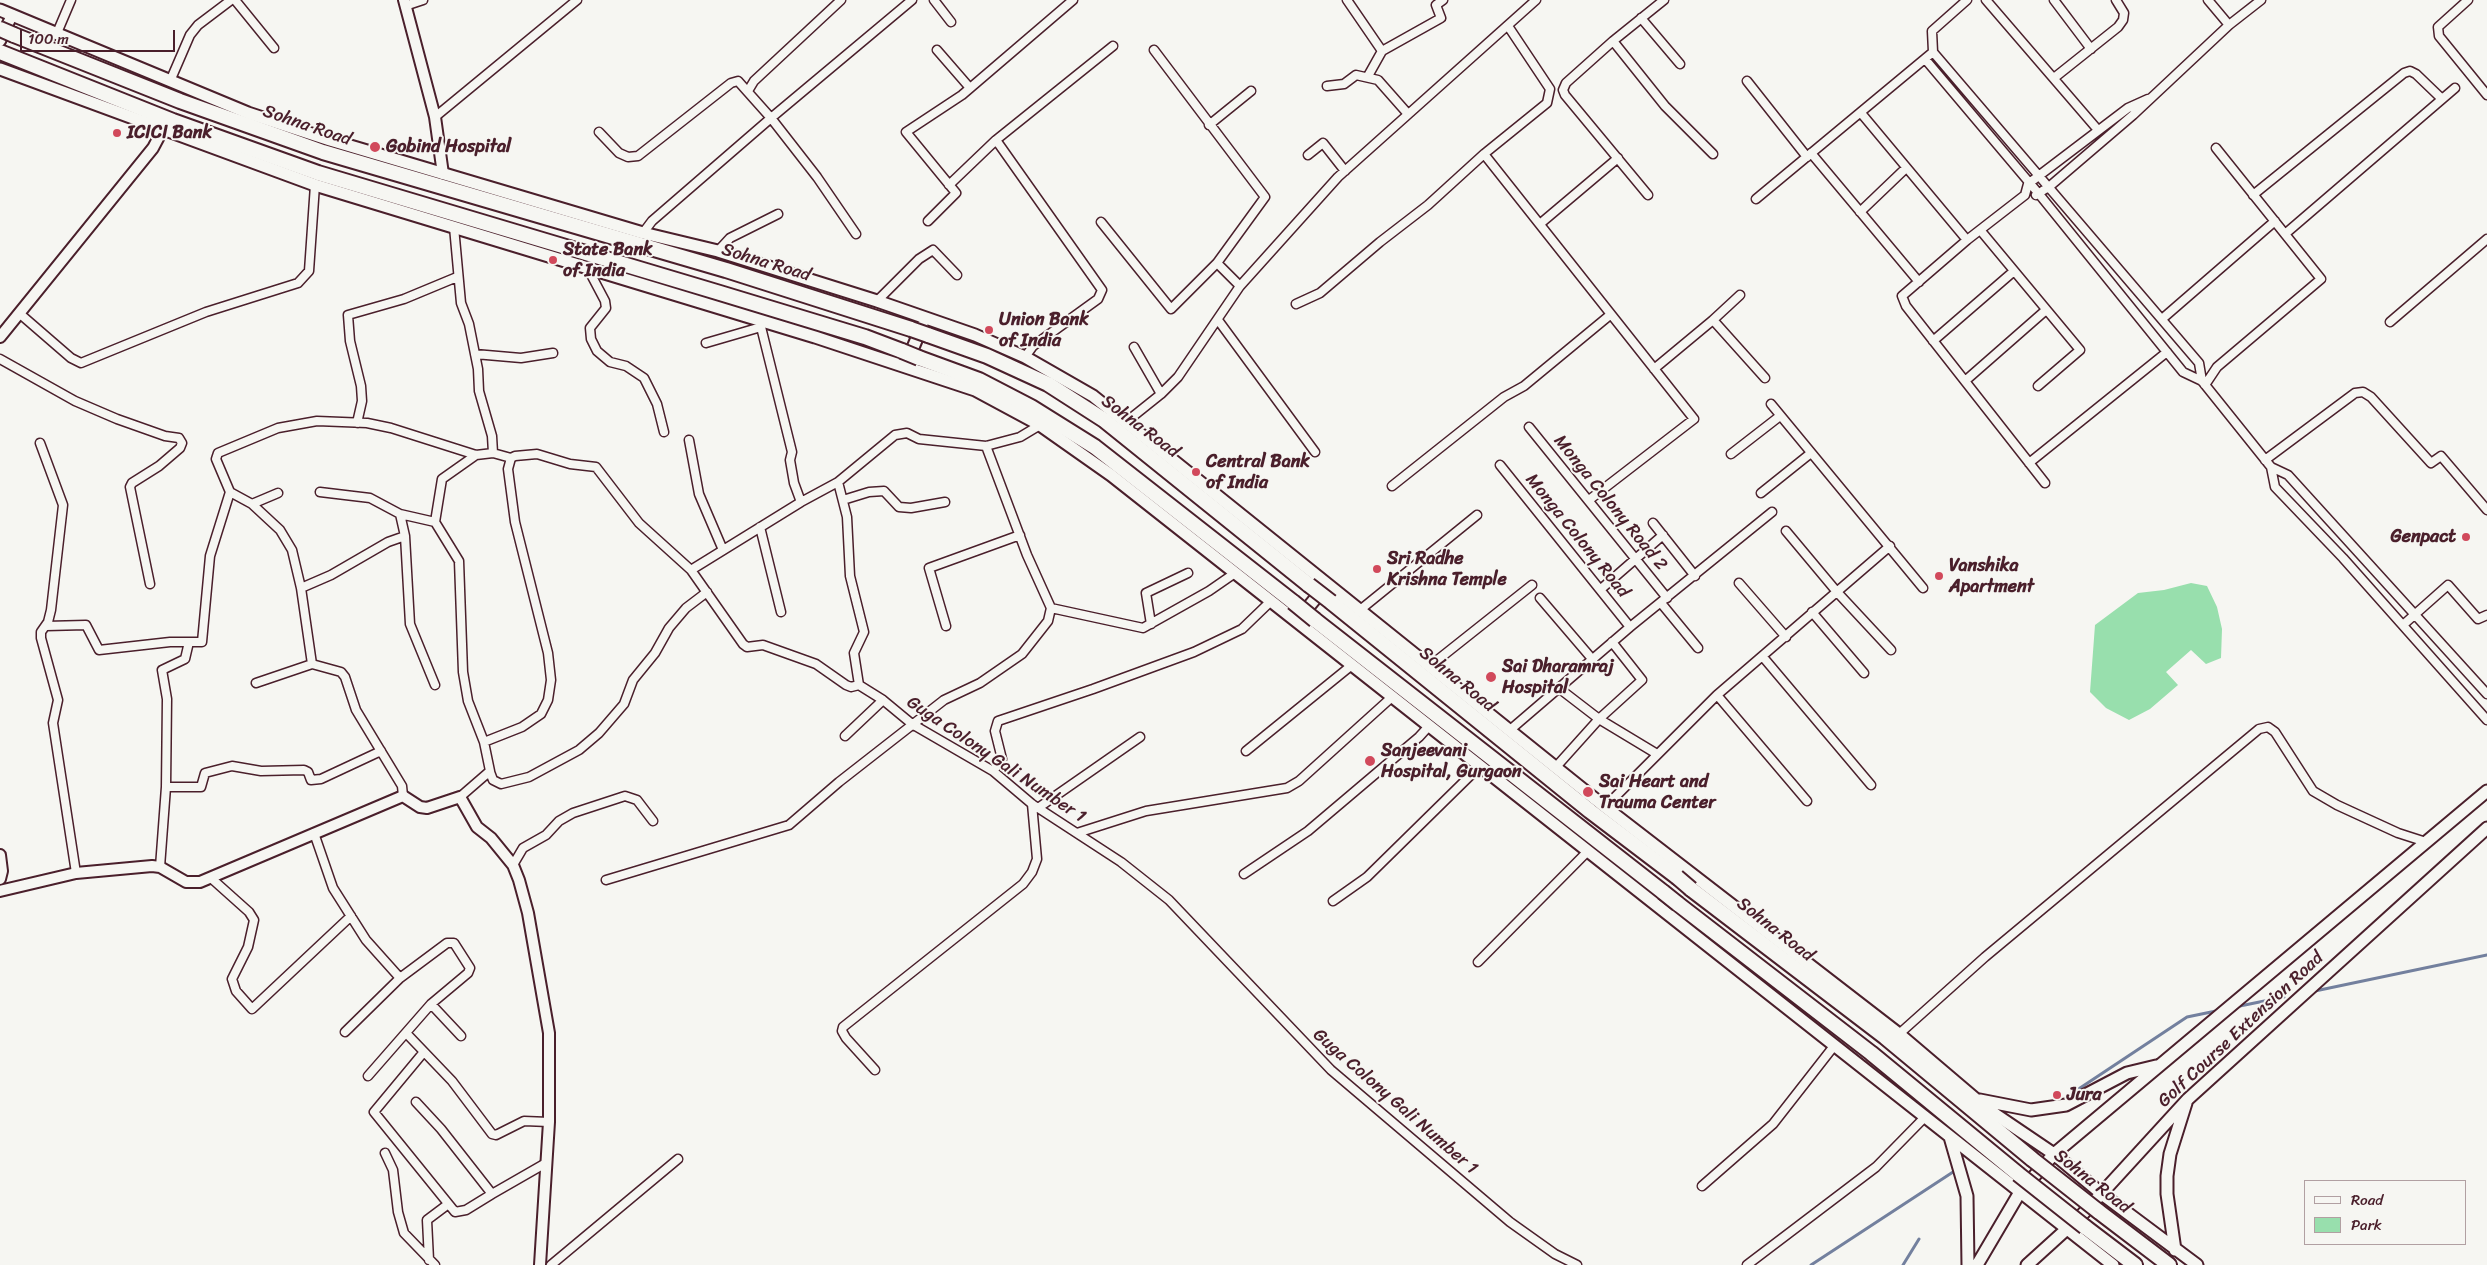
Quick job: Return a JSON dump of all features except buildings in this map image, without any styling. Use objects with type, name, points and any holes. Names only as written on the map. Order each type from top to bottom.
[{"type":"highway","name":"Sohna Road","points":[[0,29],[180,101],[323,152],[726,270],[911,329],[987,356],[1048,384],[1104,420],[1590,811],[1885,1037],[2032,1159],[2169,1265]]},
{"type":"highway","points":[[2,49],[173,121],[318,173],[865,337],[979,380],[1031,407],[1095,447],[1871,1053],[2018,1174],[2135,1265]]},
{"type":"main road","points":[[0,10],[171,79],[248,113],[444,174],[643,233],[718,251],[878,300],[975,335],[1025,357],[1093,396],[1555,768],[1899,1034],[1976,1099],[2054,1154],[2102,1194],[2196,1265]]},
{"type":"main road","points":[[0,69],[315,185],[587,267],[975,390],[1040,425],[1081,452],[2113,1265]]},
{"type":"main road","points":[[906,367],[926,318]]},
{"type":"main road","points":[[1297,622],[1327,584]]},
{"type":"main road","name":"Golf Course Extension Road","points":[[1977,1265],[2020,1192],[2054,1154],[2487,791]]},
{"type":"main road","name":"Golf Course Extension Road","points":[[2027,1265],[2068,1230],[2188,1099],[2487,828]]},
{"type":"main road","points":[[1660,910],[1693,874]]},
{"type":"main road","points":[[1976,1099],[2031,1110],[2066,1105],[2127,1073],[2158,1066]]},
{"type":"main road","points":[[2175,1250],[2167,1194],[2167,1176],[2170,1154],[2188,1099]]},
{"type":"main road","points":[[1950,1137],[1967,1196],[1968,1265]]},
{"type":"street","points":[[57,33],[71,0]]},
{"type":"street","points":[[171,79],[190,35],[198,25],[231,0]]},
{"type":"street","points":[[235,0],[274,48]]},
{"type":"street","points":[[423,0],[404,3],[435,117],[444,174]]},
{"type":"street","points":[[435,117],[577,0]]},
{"type":"street","points":[[748,91],[754,82],[841,0]]},
{"type":"street","points":[[643,233],[652,221],[912,0]]},
{"type":"street","points":[[934,0],[951,22]]},
{"type":"street","points":[[928,220],[956,193],[906,132],[970,88],[1073,0]]},
{"type":"street","points":[[1347,0],[1382,51]]},
{"type":"street","points":[[1368,76],[1382,51],[1441,18],[1436,5],[1443,0]]},
{"type":"street","points":[[1126,422],[1161,394],[1186,366],[1240,286],[1345,171],[1536,0]]},
{"type":"street","points":[[1648,195],[1565,95],[1563,90],[1566,84],[1613,41],[1664,0]]},
{"type":"street","points":[[1986,0],[2098,130]]},
{"type":"street","points":[[2054,0],[2091,48]]},
{"type":"street","points":[[2054,78],[2123,20],[2124,13],[2116,0]]},
{"type":"street","points":[[2208,0],[2229,25]]},
{"type":"street","points":[[2045,483],[1906,306],[1902,296],[1967,240],[2025,195],[2039,194],[2050,186],[2133,116],[2148,99],[2229,25],[2261,0]]},
{"type":"street","points":[[2468,0],[2438,27],[2439,36],[2487,96]]},
{"type":"street","points":[[1964,1],[1932,31],[1933,52],[2050,186],[2199,363],[2203,383]]},
{"type":"street","points":[[2,49],[12,15]]},
{"type":"street","points":[[1641,18],[1680,64]]},
{"type":"street","points":[[1296,304],[1320,293],[1380,242],[1428,205],[1484,154],[1543,107],[1549,99],[1550,89],[1508,26]]},
{"type":"street","points":[[1613,41],[1665,106],[1714,154]]},
{"type":"street","points":[[949,184],[996,140],[1113,46]]},
{"type":"street","points":[[937,50],[970,88]]},
{"type":"street","points":[[1101,222],[1171,309],[1217,263],[1266,195],[1209,124],[1154,50]]},
{"type":"street","points":[[1756,199],[1933,52]]},
{"type":"street","points":[[1925,59],[2028,184],[2039,194],[2183,372],[2203,383],[2271,468],[2275,487],[2402,624],[2487,720]]},
{"type":"street","points":[[2253,195],[2404,73],[2410,71],[2416,74],[2442,99]]},
{"type":"street","points":[[1328,86],[1344,84],[1356,75],[1368,76],[1378,80],[1408,114]]},
{"type":"street","points":[[599,132],[619,153],[628,157],[638,156],[731,83],[738,81],[771,118],[817,177],[856,234]]},
{"type":"street","points":[[1747,81],[1919,282]]},
{"type":"street","points":[[2285,234],[2455,88]]},
{"type":"street","points":[[1209,124],[1251,91]]},
{"type":"street","points":[[2025,195],[2028,184],[2128,108],[2148,99]]},
{"type":"street","points":[[1861,113],[1967,240]]},
{"type":"street","points":[[0,337],[153,148],[162,130]]},
{"type":"street","points":[[996,140],[1102,290],[1098,300],[1033,346],[1025,357]]},
{"type":"street","points":[[1308,155],[1323,144],[1345,171]]},
{"type":"street","points":[[2203,383],[2217,367],[2320,279],[2216,148]]},
{"type":"street","points":[[1484,154],[1541,223],[1610,315],[1694,419],[1589,500]]},
{"type":"street","points":[[1541,223],[1618,158]]},
{"type":"street","points":[[1860,212],[1906,168]]},
{"type":"street","points":[[20,313],[71,358],[81,363],[206,312],[298,283],[309,270],[315,185]]},
{"type":"street","points":[[718,251],[730,238],[778,214]]},
{"type":"street","points":[[2162,319],[2274,221]]},
{"type":"street","points":[[454,227],[462,302],[475,354],[479,391],[492,436],[493,453]]},
{"type":"street","points":[[1980,231],[2080,350],[2038,386]]},
{"type":"street","points":[[2390,322],[2487,239]]},
{"type":"street","points":[[878,300],[919,259],[933,250],[957,274]]},
{"type":"street","points":[[1217,263],[1240,286]]},
{"type":"street","points":[[587,267],[605,300],[606,308],[590,328],[591,339],[597,351],[610,362],[626,366],[644,378],[657,404],[664,432]]},
{"type":"street","points":[[1933,341],[2014,272]]},
{"type":"street","points":[[357,423],[362,401],[361,386],[350,342],[348,315],[404,299],[458,278]]},
{"type":"street","points":[[1654,369],[1740,295]]},
{"type":"street","points":[[1965,381],[2046,310]]},
{"type":"street","points":[[1392,486],[1504,397],[1524,386],[1610,315]]},
{"type":"street","points":[[1218,320],[1315,452]]},
{"type":"street","points":[[1713,320],[1765,378]]},
{"type":"street","points":[[706,343],[762,324],[792,452],[790,460],[801,502]]},
{"type":"street","points":[[1134,347],[1161,394]]},
{"type":"street","points":[[2030,463],[2166,352]]},
{"type":"street","points":[[475,354],[522,358],[553,353]]},
{"type":"street","points":[[0,359],[75,401],[117,419],[165,436],[179,438],[182,443],[180,448],[160,466],[132,483],[130,487],[150,584]]},
{"type":"street","points":[[2265,460],[2354,393],[2362,392],[2371,397],[2431,463],[2441,456],[2487,510]]},
{"type":"street","points":[[1771,404],[1923,588]]},
{"type":"street","points":[[1731,454],[1780,416]]},
{"type":"street","points":[[312,664],[301,588],[292,550],[280,530],[252,504],[230,492],[216,459],[218,453],[256,436],[292,425],[317,421],[357,423],[391,428],[476,456]]},
{"type":"street","points":[[691,570],[801,502],[838,482],[896,435],[908,433],[919,438],[986,446],[1020,437],[1040,425]]},
{"type":"street","name":"Monga Colony Road 2","points":[[1529,427],[1636,558],[1698,648]]},
{"type":"street","points":[[689,440],[699,494],[723,550]]},
{"type":"street","points":[[40,443],[63,505],[51,610],[46,626],[41,632],[41,638],[58,700],[53,723],[76,874]]},
{"type":"street","points":[[606,880],[789,825],[839,782],[944,700],[980,684],[1022,654],[1048,621],[1051,608],[1020,535],[986,446]]},
{"type":"street","points":[[484,742],[522,727],[540,714],[548,700],[551,680],[548,653],[515,522],[508,469],[511,458],[493,453],[476,456],[442,479],[435,522],[459,561],[463,672],[468,701],[484,742],[493,780],[501,784],[529,777],[586,744],[599,733],[627,700],[633,680],[655,653],[669,628],[686,608],[708,592]]},
{"type":"street","points":[[1761,493],[1812,453]]},
{"type":"street","name":"Guga Colony Gali Number 1","points":[[511,458],[538,454],[570,464],[596,467],[639,523],[691,570],[747,647],[763,645],[816,664],[846,685],[851,687],[858,685],[882,700],[912,724],[993,771],[1035,806],[1121,862],[1169,900],[1331,1070],[1510,1222],[1555,1254],[1577,1265]]},
{"type":"street","name":"Monga Colony Road","points":[[1500,465],[1630,627]]},
{"type":"street","points":[[2271,468],[2288,475],[2487,694]]},
{"type":"street","points":[[838,482],[846,517],[850,576],[864,632],[854,653],[858,685]]},
{"type":"street","points":[[46,626],[86,625],[99,650],[141,644],[202,642],[210,556],[230,492]]},
{"type":"street","points":[[320,492],[370,498],[400,514],[435,522]]},
{"type":"street","points":[[843,500],[869,492],[884,492],[899,507],[911,508],[945,502]]},
{"type":"street","points":[[252,504],[278,493]]},
{"type":"street","points":[[1510,730],[1630,627],[1772,512]]},
{"type":"street","points":[[400,514],[405,536],[410,624],[435,685]]},
{"type":"street","points":[[1360,610],[1477,515]]},
{"type":"street","points":[[1653,523],[1695,576]]},
{"type":"street","points":[[760,527],[781,612]]},
{"type":"street","points":[[1786,531],[1837,592],[1891,650]]},
{"type":"street","points":[[946,626],[929,568],[1020,535]]},
{"type":"street","points":[[1601,589],[1663,535]]},
{"type":"street","points":[[301,588],[331,576],[388,542],[405,536]]},
{"type":"street","points":[[1605,807],[1717,695],[1890,546]]},
{"type":"street","points":[[1151,624],[1146,593],[1188,573]]},
{"type":"street","points":[[1051,608],[1143,628],[1209,591],[1235,573]]},
{"type":"street","points":[[1739,583],[1786,637]]},
{"type":"street","points":[[1430,666],[1532,585]]},
{"type":"street","points":[[2402,624],[2448,585],[2478,619],[2487,615]]},
{"type":"street","points":[[1540,598],[1593,660]]},
{"type":"street","points":[[993,771],[1002,759],[995,731],[998,721],[1094,689],[1194,652],[1242,629],[1271,602]]},
{"type":"street","points":[[1812,612],[1864,673]]},
{"type":"street","points":[[2427,652],[2439,641]]},
{"type":"street","points":[[160,866],[166,787],[166,690],[162,670],[185,660],[189,642]]},
{"type":"street","points":[[1555,768],[1599,719],[1642,680],[1612,642]]},
{"type":"street","points":[[1763,657],[1871,785]]},
{"type":"street","points":[[256,682],[312,664],[342,673],[356,710],[402,786],[403,796]]},
{"type":"street","points":[[1246,751],[1352,665]]},
{"type":"street","points":[[1560,689],[1599,719],[1657,754]]},
{"type":"street","points":[[1717,695],[1807,801]]},
{"type":"street","points":[[1077,833],[1146,811],[1287,788],[1299,781],[1392,697]]},
{"type":"street","points":[[845,736],[882,700]]},
{"type":"street","points":[[1244,874],[1308,831],[1419,737],[1428,726]]},
{"type":"street","points":[[1899,1034],[1985,957],[2258,729],[2268,727],[2275,732],[2314,791],[2337,805],[2389,829],[2426,842]]},
{"type":"street","points":[[875,1070],[846,1038],[842,1031],[843,1027],[1024,884],[1032,872],[1037,859],[1035,806],[1140,737]]},
{"type":"street","points":[[166,787],[201,787],[205,773],[232,766],[261,771],[304,770],[308,772],[311,780],[321,780],[381,751]]},
{"type":"street","points":[[1333,901],[1367,877],[1480,766]]},
{"type":"street","points":[[403,796],[420,807],[427,808],[460,797],[490,772]]},
{"type":"street","points":[[0,891],[76,874],[120,868],[160,866],[186,882],[200,882],[403,796]]},
{"type":"street","points":[[512,865],[524,848],[546,835],[559,821],[573,813],[616,799],[631,796],[637,800],[653,821]]},
{"type":"street","points":[[460,797],[477,827],[491,838],[512,865],[528,913],[549,1033],[549,1122],[540,1265]]},
{"type":"street","points":[[314,833],[333,888],[366,940],[400,978]]},
{"type":"street","points":[[1478,962],[1588,851]]},
{"type":"street","points":[[0,856],[2,871],[0,880]]},
{"type":"street","points":[[211,878],[249,912],[254,920],[248,947],[232,979],[236,991],[252,1009],[351,916]]},
{"type":"street","points":[[345,1032],[400,978],[447,943],[454,943],[470,970],[431,1004],[407,1034],[368,1076]]},
{"type":"street","points":[[431,1004],[461,1036]]},
{"type":"street","points":[[407,1034],[423,1053],[452,1081],[492,1134],[496,1135],[524,1121],[549,1122]]},
{"type":"street","points":[[1702,1186],[1773,1124],[1834,1046]]},
{"type":"street","points":[[423,1053],[374,1112],[447,1205],[455,1212],[461,1212],[546,1163]]},
{"type":"street","points":[[416,1102],[441,1129],[492,1194]]},
{"type":"street","points":[[1747,1265],[1876,1167],[1925,1117]]},
{"type":"street","points":[[385,1153],[393,1170],[398,1212],[404,1232],[432,1263]]},
{"type":"street","points":[[551,1265],[678,1159]]},
{"type":"street","points":[[432,1263],[426,1240],[427,1220],[447,1205]]},
{"type":"green space","points":[[2191,583],[2207,586],[2217,607],[2222,629],[2221,658],[2206,664],[2191,650],[2166,672],[2178,685],[2150,709],[2129,720],[2106,708],[2090,692],[2095,625],[2138,593],[2164,590]]},
{"type":"waterway","points":[[2315,991],[2487,955]]},
{"type":"waterway","points":[[2235,1007],[2284,997]]},
{"type":"waterway","points":[[2068,1096],[2187,1017],[2216,1011]]},
{"type":"waterway","points":[[1811,1265],[1953,1172]]},
{"type":"waterway","points":[[1903,1265],[1919,1239]]},
{"type":"place","name":"ICICI Bank","points":[[117,133]]},
{"type":"place","name":"Gobind Hospital","points":[[375,147]]},
{"type":"place","name":"State Bank of India","points":[[553,260]]},
{"type":"place","name":"Union Bank of India","points":[[989,330]]},
{"type":"place","name":"Central Bank of India","points":[[1196,472]]},
{"type":"place","name":"Genpact","points":[[2466,537]]},
{"type":"place","name":"Sri Radhe Krishna Temple","points":[[1377,569]]},
{"type":"place","name":"Vanshika Apartment","points":[[1939,576]]},
{"type":"place","name":"Sai Dharamraj Hospital","points":[[1491,677]]},
{"type":"place","name":"Sanjeevani Hospital, Gurgaon","points":[[1370,761]]},
{"type":"place","name":"Sai Heart and Trauma Center","points":[[1588,792]]},
{"type":"place","name":"Jura","points":[[2057,1095]]}]
